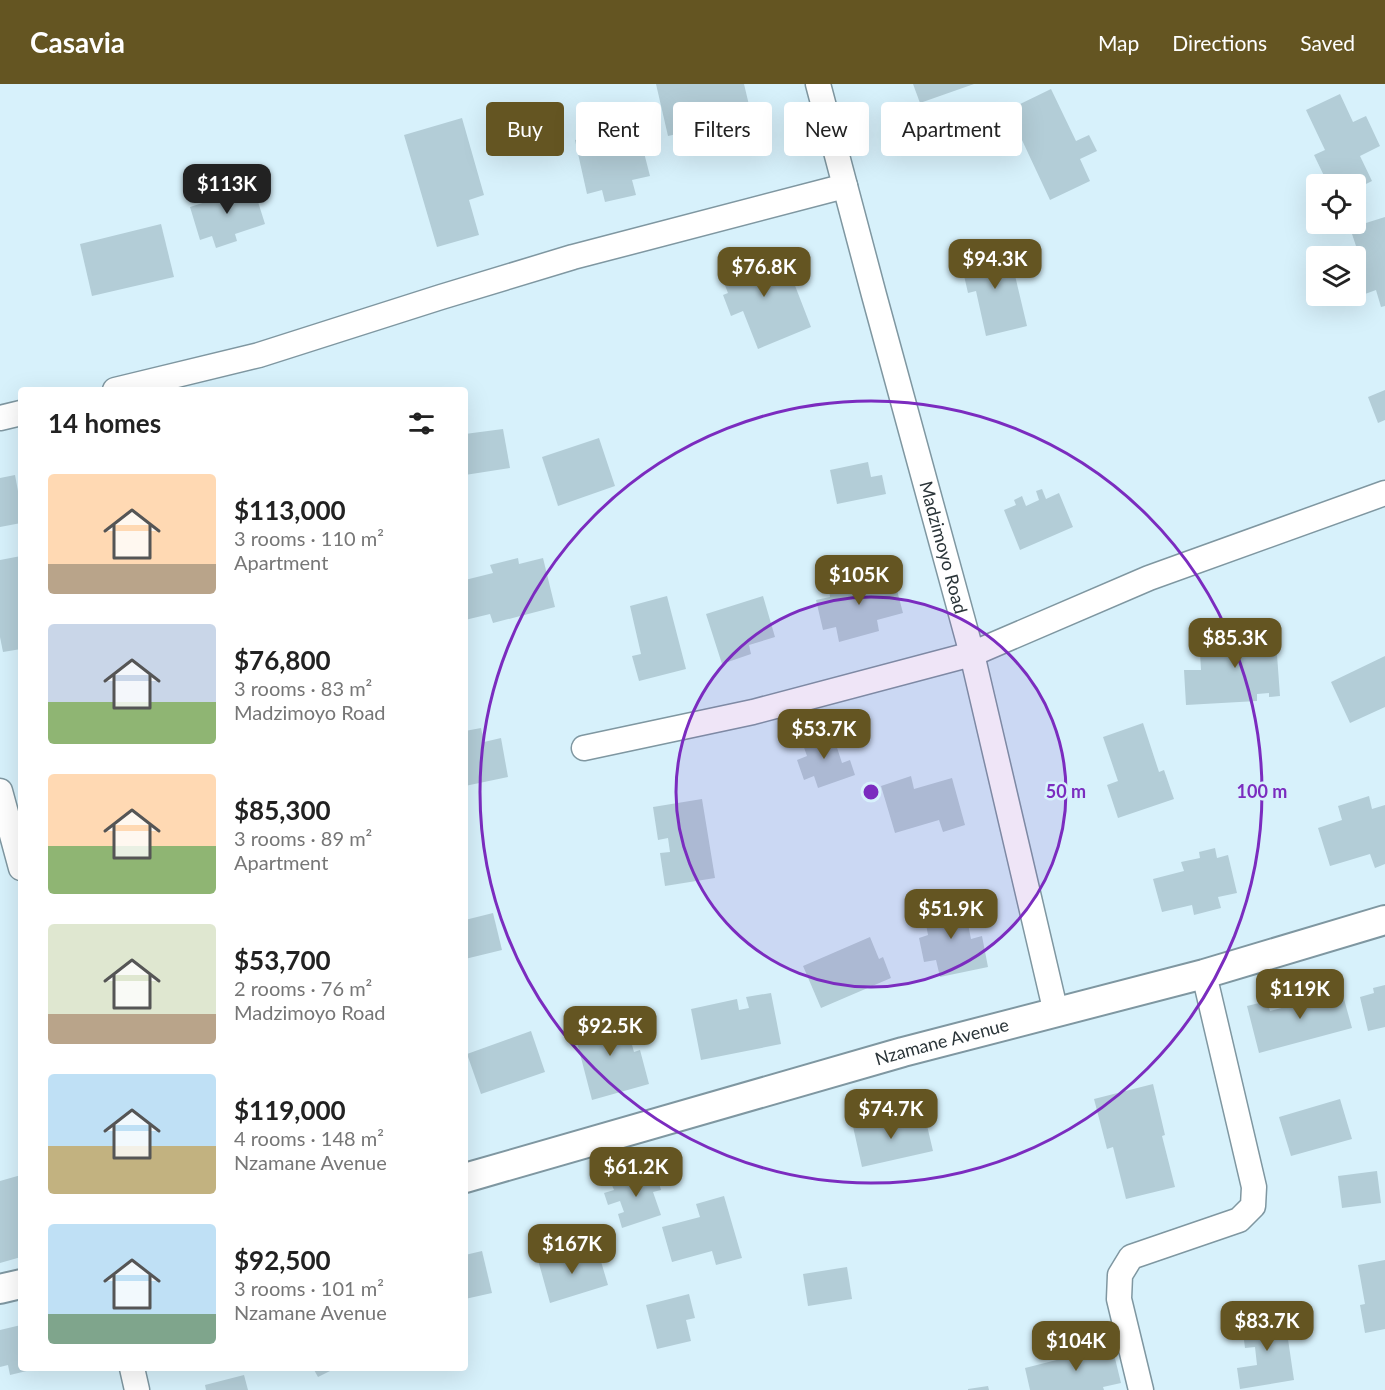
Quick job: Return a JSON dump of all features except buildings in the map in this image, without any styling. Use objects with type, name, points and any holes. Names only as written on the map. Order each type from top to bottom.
[{"type":"street","name":"Madzimoyo Road","points":[[818,84],[972,654],[1056,1013]]},
{"type":"street","points":[[127,387],[259,354],[573,257],[845,186]]},
{"type":"street","points":[[0,418],[18,414]]},
{"type":"street","points":[[584,748],[753,711],[972,654],[1149,578],[1385,493]]},
{"type":"street","points":[[0,791],[18,857]]},
{"type":"street","name":"Nzamane Avenue","points":[[468,1177],[903,1052],[1204,974],[1385,920]]},
{"type":"street","points":[[1141,1390],[1119,1299],[1120,1275],[1131,1257],[1239,1220],[1253,1206],[1254,1187],[1204,974]]},
{"type":"street","points":[[0,1289],[18,1285]]},
{"type":"street","points":[[133,1371],[137,1390]]}]
